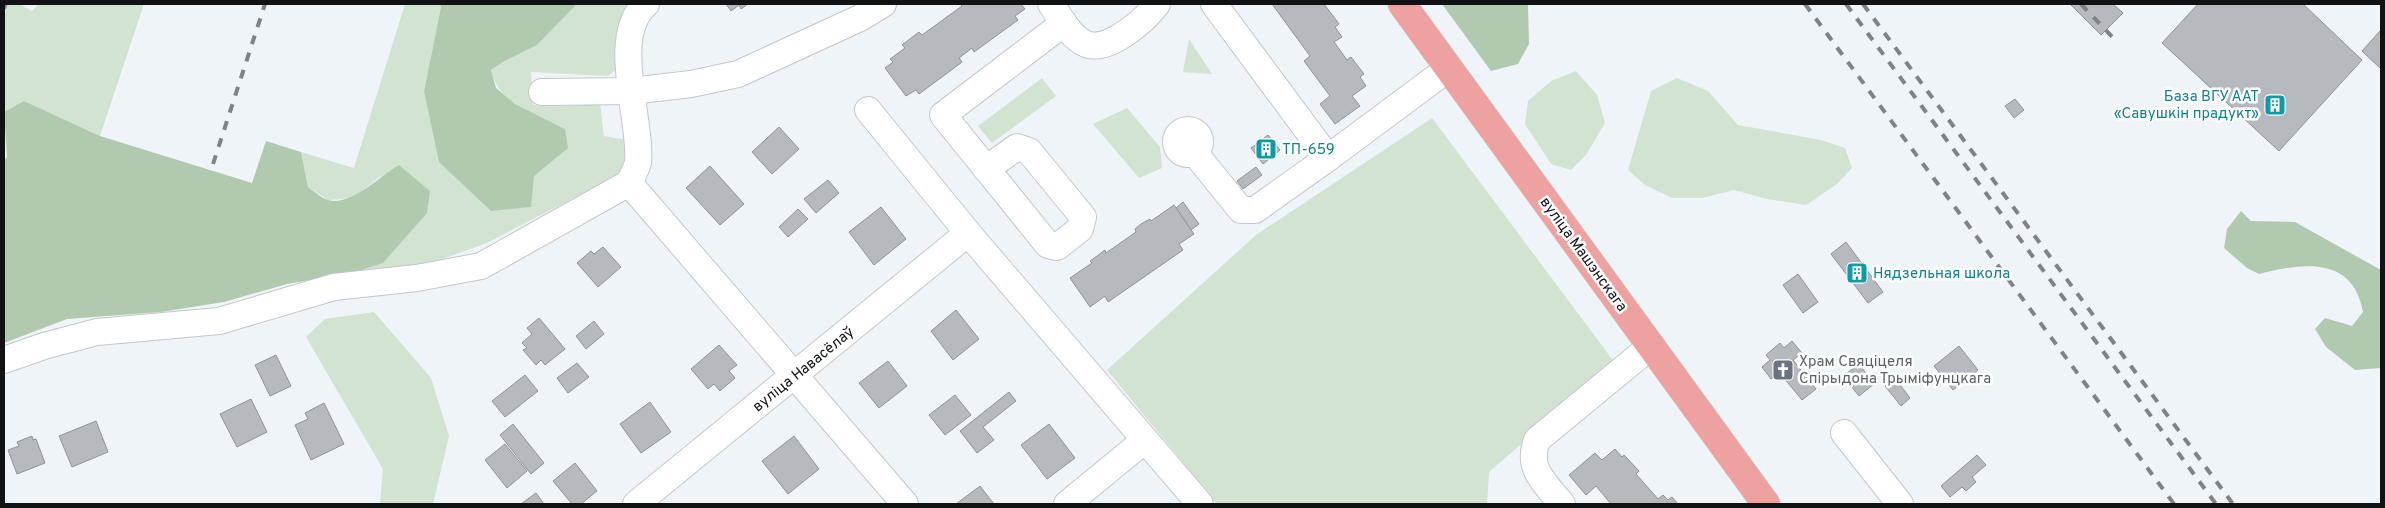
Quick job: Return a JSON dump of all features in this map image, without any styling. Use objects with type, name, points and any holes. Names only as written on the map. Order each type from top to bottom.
[{"type":"main road","name":"вуліца Машэнскага","points":[[1402,4],[1766,504]]},
{"type":"street","points":[[4,360],[44,346],[97,332],[220,321],[334,288],[417,278],[481,266],[629,183],[638,162],[629,69],[632,27],[639,10],[646,4]]},
{"type":"street","points":[[542,92],[631,91],[691,84],[738,74],[860,18],[883,4]]},
{"type":"street","points":[[986,169],[942,115],[1057,13],[1073,34],[1087,45],[1106,45],[1129,30],[1157,4]]},
{"type":"street","points":[[1214,4],[1328,158]]},
{"type":"street","points":[[1194,152],[1241,210],[1256,210],[1449,68]]},
{"type":"street","points":[[868,110],[968,232],[1200,504]]},
{"type":"street","points":[[629,183],[905,504]]},
{"type":"street","name":"вуліца Навасёлаў","points":[[636,504],[795,376],[968,232]]},
{"type":"street","points":[[1562,504],[1537,474],[1532,454],[1537,440],[1651,346]]},
{"type":"street","points":[[1844,433],[1900,504]]},
{"type":"street","points":[[1067,504],[1145,440]]},
{"type":"green space","points":[[4,4],[19,4],[32,11],[39,4],[144,4],[100,136],[24,101],[4,112]]},
{"type":"green space","points":[[405,4],[439,4],[441,7],[424,91],[531,113],[516,105],[505,96],[497,85],[491,70],[537,45],[577,4],[636,4],[619,67],[608,76],[531,72],[533,105],[600,104],[604,136],[627,140],[629,158],[620,174],[487,243],[431,263],[352,273],[382,175],[353,198],[328,200],[308,187],[301,152],[354,168]]},
{"type":"green space","points":[[439,4],[577,4],[537,45],[491,70],[496,88],[515,104],[565,129],[568,148],[534,176],[531,207],[491,211],[439,162],[424,91],[441,7]]},
{"type":"green space","points":[[1442,4],[1528,4],[1529,44],[1518,64],[1491,71]]},
{"type":"green space","points":[[1189,39],[1212,74],[1183,72]]},
{"type":"green space","points":[[1576,71],[1597,95],[1605,123],[1586,155],[1571,170],[1551,164],[1525,124],[1528,101],[1551,81]]},
{"type":"green space","points":[[1042,78],[1056,96],[992,143],[978,126]]},
{"type":"green space","points":[[1677,78],[1708,91],[1738,125],[1821,140],[1845,148],[1852,168],[1837,184],[1806,205],[1767,199],[1734,190],[1702,198],[1672,198],[1645,185],[1628,170],[1651,91]]},
{"type":"green space","points":[[24,101],[100,136],[252,183],[266,141],[301,152],[308,187],[328,200],[337,201],[355,195],[399,165],[430,191],[427,213],[383,263],[352,273],[287,284],[224,302],[161,312],[67,319],[4,343],[4,161],[7,157],[4,112]]},
{"type":"green space","points":[[1127,108],[1160,147],[1162,168],[1139,178],[1093,124]]},
{"type":"green space","points":[[1432,118],[1615,363],[1489,472],[1487,504],[1217,504],[1107,370],[1256,235]]},
{"type":"green space","points":[[2241,211],[2251,221],[2295,222],[2381,270],[2381,368],[2355,370],[2326,347],[2315,329],[2325,318],[2352,326],[2363,312],[2357,294],[2349,280],[2337,272],[2308,266],[2292,267],[2259,274],[2247,268],[2224,248],[2227,229]]},
{"type":"green space","points":[[374,312],[431,378],[449,436],[433,504],[380,504],[383,469],[306,337],[325,319]]},
{"type":"building","points":[[726,4],[748,4],[741,9],[739,5],[731,11]]},
{"type":"building","points":[[960,4],[1021,4],[1025,9],[1015,16],[1018,20],[974,52],[972,48],[959,58],[962,62],[919,94],[916,90],[906,96],[885,68],[893,62],[890,59],[905,48],[902,45],[919,32],[922,35],[962,6]]},
{"type":"building","points":[[1272,4],[1324,4],[1339,24],[1335,27],[1342,37],[1334,42],[1347,60],[1351,57],[1364,74],[1360,77],[1366,86],[1352,96],[1360,106],[1335,124],[1320,104],[1330,96],[1304,61],[1310,56]]},
{"type":"building","points":[[2113,4],[2123,13],[2101,35],[2071,5]]},
{"type":"building","name":"База ВГУ ААТ «Савушкін прадукт»","points":[[2198,4],[2303,4],[2362,60],[2279,151],[2162,43]]},
{"type":"building","points":[[2381,30],[2381,69],[2362,51]]},
{"type":"building","points":[[2015,99],[2024,110],[2014,118],[2005,106]]},
{"type":"building","points":[[779,127],[799,149],[772,174],[752,152]]},
{"type":"building","name":"ТП-659","points":[[1268,135],[1280,150],[1263,164],[1251,148]]},
{"type":"building","points":[[710,166],[744,204],[720,225],[686,188]]},
{"type":"building","points":[[1256,167],[1262,175],[1243,189],[1237,181]]},
{"type":"building","points":[[828,180],[839,193],[816,213],[804,199]]},
{"type":"building","points":[[1183,202],[1199,224],[1191,230],[1176,208]]},
{"type":"building","points":[[1174,205],[1194,234],[1179,244],[1183,250],[1108,302],[1105,296],[1090,307],[1070,278],[1092,263],[1090,261],[1105,250],[1106,253],[1136,232],[1135,229],[1141,224],[1150,219],[1151,221]]},
{"type":"building","points":[[881,207],[906,239],[874,265],[849,232]]},
{"type":"building","points":[[798,209],[808,219],[788,237],[779,227]]},
{"type":"building","name":"Нядзельная школа","points":[[1846,242],[1883,292],[1868,303],[1831,254]]},
{"type":"building","points":[[603,247],[621,267],[598,287],[577,263],[591,251],[594,254]]},
{"type":"building","points":[[1798,274],[1818,302],[1803,313],[1783,285]]},
{"type":"building","points":[[956,310],[979,339],[953,360],[931,331]]},
{"type":"building","points":[[539,318],[565,349],[545,365],[541,360],[536,365],[523,350],[527,348],[522,343],[532,334],[527,328]]},
{"type":"building","points":[[594,321],[604,334],[586,349],[576,336]]},
{"type":"building","name":"Храм Свяціцеля Спірыдона Трыміфунцкага","points":[[1792,341],[1802,353],[1793,360],[1816,389],[1802,400],[1779,372],[1771,379],[1762,367],[1770,360],[1766,355],[1780,343],[1784,348]]},
{"type":"building","points":[[719,345],[737,365],[729,371],[735,378],[720,391],[714,384],[708,389],[691,369]]},
{"type":"building","points":[[1959,346],[1978,370],[1953,390],[1934,366]]},
{"type":"building","points":[[276,355],[291,386],[270,396],[255,365]]},
{"type":"building","points":[[888,361],[907,386],[879,408],[859,383]]},
{"type":"building","points":[[577,363],[589,377],[568,393],[557,378]]},
{"type":"building","points":[[1859,364],[1874,384],[1859,396],[1843,376]]},
{"type":"building","points":[[525,375],[538,391],[505,417],[492,401]]},
{"type":"building","points":[[1895,378],[1910,398],[1901,406],[1885,386]]},
{"type":"building","points":[[1009,392],[1016,401],[983,427],[994,440],[977,453],[960,431]]},
{"type":"building","points":[[955,395],[971,415],[945,435],[929,415]]},
{"type":"building","points":[[251,399],[267,432],[237,447],[220,414]]},
{"type":"building","points":[[650,402],[671,432],[641,453],[620,424]]},
{"type":"building","points":[[324,403],[344,444],[311,460],[295,425],[308,419],[305,413]]},
{"type":"building","points":[[96,421],[108,452],[72,467],[59,436]]},
{"type":"building","points":[[513,424],[544,463],[531,474],[500,435]]},
{"type":"building","points":[[1049,424],[1075,458],[1047,479],[1021,445]]},
{"type":"building","points":[[32,436],[33,440],[36,439],[45,463],[17,474],[8,450],[19,446],[17,442]]},
{"type":"building","points":[[794,436],[819,469],[788,494],[762,461]]},
{"type":"building","points":[[505,444],[527,471],[507,488],[485,460]]},
{"type":"building","points":[[1615,449],[1622,457],[1624,455],[1639,471],[1636,474],[1658,499],[1663,495],[1668,500],[1672,497],[1678,504],[1611,504],[1596,486],[1586,495],[1569,475],[1595,453],[1602,460]]},
{"type":"building","points":[[1977,455],[1986,465],[1972,477],[1976,482],[1966,491],[1962,487],[1950,497],[1941,486]]},
{"type":"building","points":[[575,463],[597,491],[581,504],[572,504],[553,481]]},
{"type":"building","points":[[980,486],[994,504],[956,504]]},
{"type":"building","points":[[536,493],[544,504],[521,504]]},
{"type":"railway","points":[[213,164],[265,4]]},
{"type":"railway","points":[[1805,4],[2174,504]]},
{"type":"railway","points":[[1846,4],[2216,504]]},
{"type":"railway","points":[[1863,4],[2233,504]]},
{"type":"railway","points":[[2081,4],[2117,42]]},
{"type":"place","name":"База ВГУ ААТ «Савушкін прадукт»","points":[[2275,105]]},
{"type":"place","name":"ТП-659","points":[[1266,149]]},
{"type":"place","name":"Нядзельная школа","points":[[1857,273]]},
{"type":"place","name":"Храм Свяціцеля Спірыдона Трыміфунцкага","points":[[1783,370]]}]
